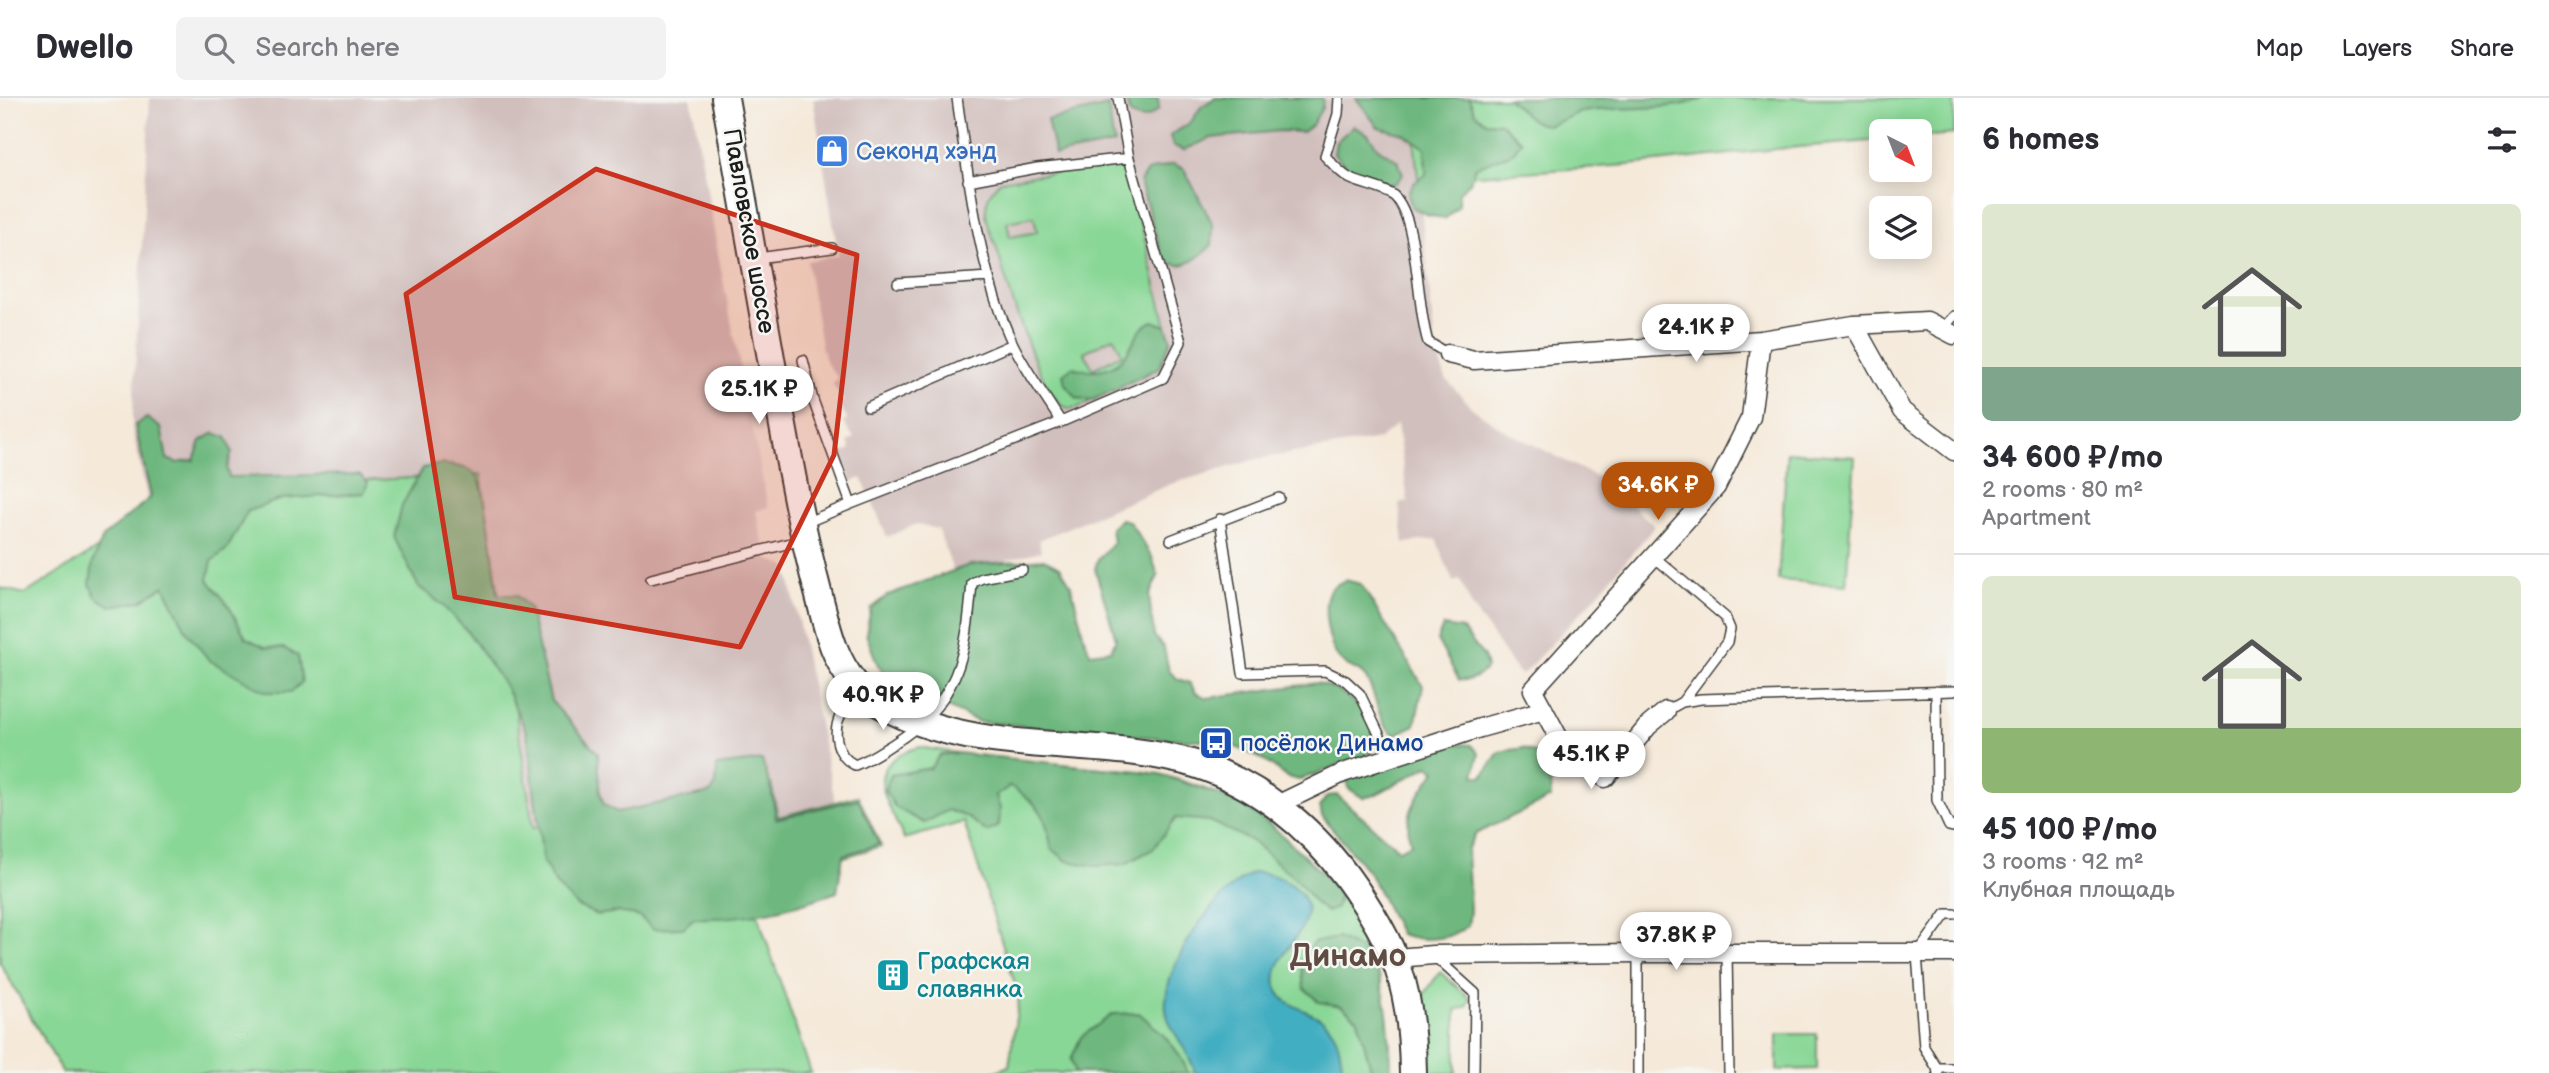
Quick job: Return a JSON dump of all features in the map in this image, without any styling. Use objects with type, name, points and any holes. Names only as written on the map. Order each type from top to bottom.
[{"type":"main road","name":"Павловское шоссе","points":[[725,98],[802,533],[831,642],[841,664],[866,696],[922,723],[985,738],[1152,754],[1198,765],[1247,786],[1277,805],[1337,863],[1370,910],[1396,958],[1411,1019],[1413,1073]]},
{"type":"street","points":[[1448,354],[1474,360],[1761,340],[1854,325],[1927,321],[1950,327]]},
{"type":"street","points":[[1854,325],[1902,411],[1954,451]]},
{"type":"street","points":[[1674,706],[1648,726],[1605,778],[1562,744],[1532,690],[1716,487],[1751,417],[1761,340]]},
{"type":"street","points":[[1277,805],[1343,773],[1544,710]]},
{"type":"street","points":[[1396,958],[1433,955],[1638,953],[1954,953]]},
{"type":"lane","points":[[957,98],[968,181],[989,277],[1013,344],[1061,422]]},
{"type":"lane","points":[[651,579],[802,533],[851,504],[1061,422],[1163,378],[1181,342],[1129,158],[1118,98]]},
{"type":"lane","points":[[1339,98],[1338,114],[1325,156],[1346,177],[1394,196],[1405,216],[1413,244],[1422,325],[1427,342],[1448,354]]},
{"type":"lane","points":[[968,181],[1037,168],[1129,158]]},
{"type":"lane","points":[[754,259],[832,248]]},
{"type":"lane","points":[[898,283],[989,277]]},
{"type":"lane","points":[[868,407],[1013,344]]},
{"type":"lane","points":[[803,360],[813,400],[851,504]]},
{"type":"lane","points":[[1171,540],[1279,498]]},
{"type":"lane","points":[[1220,519],[1243,673],[1325,671],[1346,681],[1360,694],[1390,757]]},
{"type":"lane","points":[[1653,556],[1725,617],[1730,629],[1727,642],[1674,706]]},
{"type":"lane","points":[[866,696],[845,709],[838,723],[836,737],[839,750],[846,761],[855,765],[904,737],[938,708],[957,673],[968,636],[972,583],[982,578],[1021,570]]},
{"type":"lane","points":[[1936,691],[1937,800],[1949,826],[1954,827]]},
{"type":"lane","points":[[1674,706],[1701,699],[1954,691]]},
{"type":"lane","points":[[1954,914],[1946,914],[1917,954],[1924,1047],[1938,1070],[1954,1068]]},
{"type":"lane","points":[[1638,953],[1638,1073]]},
{"type":"lane","points":[[1727,953],[1729,1073]]},
{"type":"lane","points":[[1433,955],[1475,993],[1474,1073]]},
{"type":"highlighted area","points":[[596,169],[857,255],[834,455],[740,647],[455,597],[406,294]]},
{"type":"shaded area","points":[[150,98],[691,98],[721,270],[768,507],[756,511],[767,559],[787,566],[835,801],[777,817],[771,784],[533,828],[481,474],[151,515],[132,429]]},
{"type":"shaded area","points":[[813,98],[1410,98],[1434,336],[1446,379],[1472,408],[1500,428],[1601,479],[1655,526],[1596,596],[1522,675],[1471,605],[1460,579],[1453,582],[1436,539],[1404,543],[1399,503],[1408,502],[1397,424],[1380,439],[1257,459],[1171,484],[1039,540],[1041,551],[1006,560],[1007,566],[956,579],[938,529],[916,524],[887,537],[862,478],[851,482],[839,454],[851,449],[848,442],[854,438],[843,422],[848,419],[838,405],[843,401],[833,384],[838,378],[827,364],[821,346],[807,261],[838,255]]},
{"type":"green space","points":[[1125,98],[1158,98],[1159,109],[1148,117],[1138,118],[1130,114]]},
{"type":"green space","points":[[1215,98],[1323,98],[1322,108],[1312,125],[1302,132],[1279,131],[1211,138],[1184,150],[1173,146],[1170,136],[1191,122],[1201,107]]},
{"type":"green space","points":[[1356,98],[1469,98],[1475,113],[1486,122],[1501,123],[1521,141],[1513,153],[1475,167],[1470,183],[1459,192],[1459,205],[1445,219],[1428,215],[1412,207],[1408,194],[1413,184],[1426,174],[1425,148],[1404,134],[1378,127]]},
{"type":"green space","points":[[1410,98],[1954,98],[1954,134],[1932,136],[1932,119],[1869,119],[1869,141],[1629,165],[1418,179]]},
{"type":"green space","points":[[1507,98],[1706,98],[1676,106],[1582,112],[1546,125],[1530,119]]},
{"type":"green space","points":[[1108,106],[1114,144],[1055,155],[1047,120]]},
{"type":"green space","points":[[1353,126],[1368,134],[1378,148],[1398,161],[1403,174],[1396,183],[1377,186],[1352,173],[1334,154],[1336,142]]},
{"type":"green space","points":[[1116,163],[1127,167],[1166,326],[1152,321],[1146,325],[1123,358],[1110,367],[1088,370],[1072,367],[1077,398],[1093,400],[1078,407],[1068,408],[1057,400],[1046,383],[1024,335],[986,214],[988,197],[1000,181]],"holes":[[[1034,217],[1037,232],[1010,237],[1007,222]],[[1114,337],[1122,354],[1093,369],[1084,352]]]},
{"type":"green space","points":[[1173,164],[1184,169],[1213,225],[1212,245],[1200,256],[1180,265],[1167,260],[1161,252],[1140,182],[1147,171]]},
{"type":"green space","points":[[1153,321],[1166,326],[1171,340],[1159,368],[1093,400],[1077,398],[1065,384],[1063,374],[1072,367],[1096,370],[1117,363],[1140,331]]},
{"type":"green space","points":[[147,418],[161,428],[167,459],[177,463],[194,460],[201,441],[214,433],[226,437],[232,452],[227,469],[229,477],[359,474],[368,482],[364,493],[282,499],[248,511],[227,549],[212,561],[208,580],[229,606],[246,638],[265,647],[284,648],[298,656],[302,682],[291,692],[266,692],[209,660],[187,632],[164,586],[141,601],[111,606],[96,597],[90,584],[93,562],[103,537],[151,497],[135,425]]},
{"type":"green space","points":[[1787,452],[1855,457],[1846,585],[1778,580]]},
{"type":"green space","points":[[442,464],[466,468],[477,476],[481,484],[498,595],[516,595],[529,608],[551,701],[598,753],[600,792],[604,805],[617,812],[710,793],[716,785],[717,766],[762,760],[771,788],[776,819],[858,799],[879,844],[843,855],[837,892],[767,912],[732,917],[694,918],[683,928],[653,929],[640,917],[618,912],[597,915],[577,906],[557,886],[543,862],[527,733],[505,686],[468,632],[441,604],[418,586],[394,537],[402,505],[423,468]]},
{"type":"green space","points":[[481,474],[533,828],[771,783],[778,817],[858,796],[881,846],[748,886],[811,1073],[63,1073],[0,963],[0,588],[25,594],[151,515],[248,487]]},
{"type":"green space","points":[[1121,519],[1129,521],[1152,557],[1158,576],[1149,596],[1154,636],[1164,648],[1169,671],[1178,679],[1190,683],[1196,693],[1207,698],[1317,683],[1338,690],[1355,703],[1368,720],[1376,740],[1371,753],[1299,780],[1287,777],[1262,759],[1223,741],[979,722],[937,702],[907,696],[890,684],[877,663],[866,634],[871,608],[888,595],[969,565],[1044,559],[1060,567],[1071,585],[1090,653],[1111,650],[1116,639],[1095,569],[1098,559],[1113,543],[1111,528]]},
{"type":"green space","points":[[1345,580],[1361,584],[1423,686],[1415,725],[1394,735],[1380,716],[1366,678],[1340,660],[1332,646],[1326,604],[1332,588]]},
{"type":"green space","points":[[1443,626],[1462,629],[1484,657],[1487,667],[1478,676],[1459,680],[1437,640]]},
{"type":"green space","points":[[1450,743],[1471,745],[1479,753],[1474,776],[1483,776],[1499,752],[1523,748],[1542,756],[1550,775],[1551,798],[1475,834],[1467,850],[1470,911],[1468,926],[1452,935],[1435,939],[1409,937],[1400,934],[1370,874],[1322,816],[1320,806],[1327,796],[1337,795],[1399,850],[1411,843],[1408,823],[1410,813],[1436,770],[1428,766],[1375,795],[1363,798],[1348,788],[1347,775]]},
{"type":"green space","points":[[919,747],[961,754],[1153,773],[1202,787],[1252,813],[1283,837],[1326,877],[1360,923],[1376,964],[1381,986],[1391,1073],[992,1073],[1009,1066],[1019,997],[964,822],[904,839],[882,784],[883,773],[889,763],[901,754]]},
{"type":"green space","points":[[956,753],[1160,774],[1234,800],[1271,825],[1323,874],[1340,894],[1336,908],[1327,912],[1315,903],[1298,881],[1252,841],[1209,821],[1176,818],[1153,849],[1125,864],[1096,866],[1067,861],[1051,848],[1047,826],[1040,811],[1035,804],[1010,786],[996,796],[1000,809],[999,826],[987,832],[967,817],[948,810],[924,823],[895,807],[885,790],[891,775],[930,768],[940,755]]},
{"type":"green space","points":[[1337,938],[1366,954],[1378,973],[1387,1016],[1391,1073],[1372,1073],[1358,1019],[1341,1006],[1319,1002],[1304,988],[1301,962],[1313,943]]},
{"type":"green space","points":[[1440,972],[1470,998],[1466,1007],[1456,1010],[1456,1073],[1426,1073],[1427,1045],[1422,997]]},
{"type":"green space","points":[[1139,1013],[1174,1047],[1188,1073],[1075,1073],[1071,1059],[1081,1037],[1113,1014]]},
{"type":"green space","points":[[1777,1034],[1817,1034],[1817,1069],[1777,1070]]},
{"type":"water","points":[[1255,872],[1289,883],[1299,892],[1306,904],[1302,927],[1276,972],[1276,985],[1279,993],[1290,1004],[1320,1018],[1331,1028],[1339,1046],[1343,1073],[1195,1073],[1171,1025],[1166,1010],[1167,992],[1172,972],[1182,951],[1194,930],[1224,894],[1240,880]]},
{"type":"place","name":"Секонд хэнд","points":[[832,151]]},
{"type":"place","name":"посёлок Динамо","points":[[1216,743]]},
{"type":"place","name":"Графская славянка","points":[[893,975]]},
{"type":"district","name":"Динамо","points":[[1348,956]]}]
